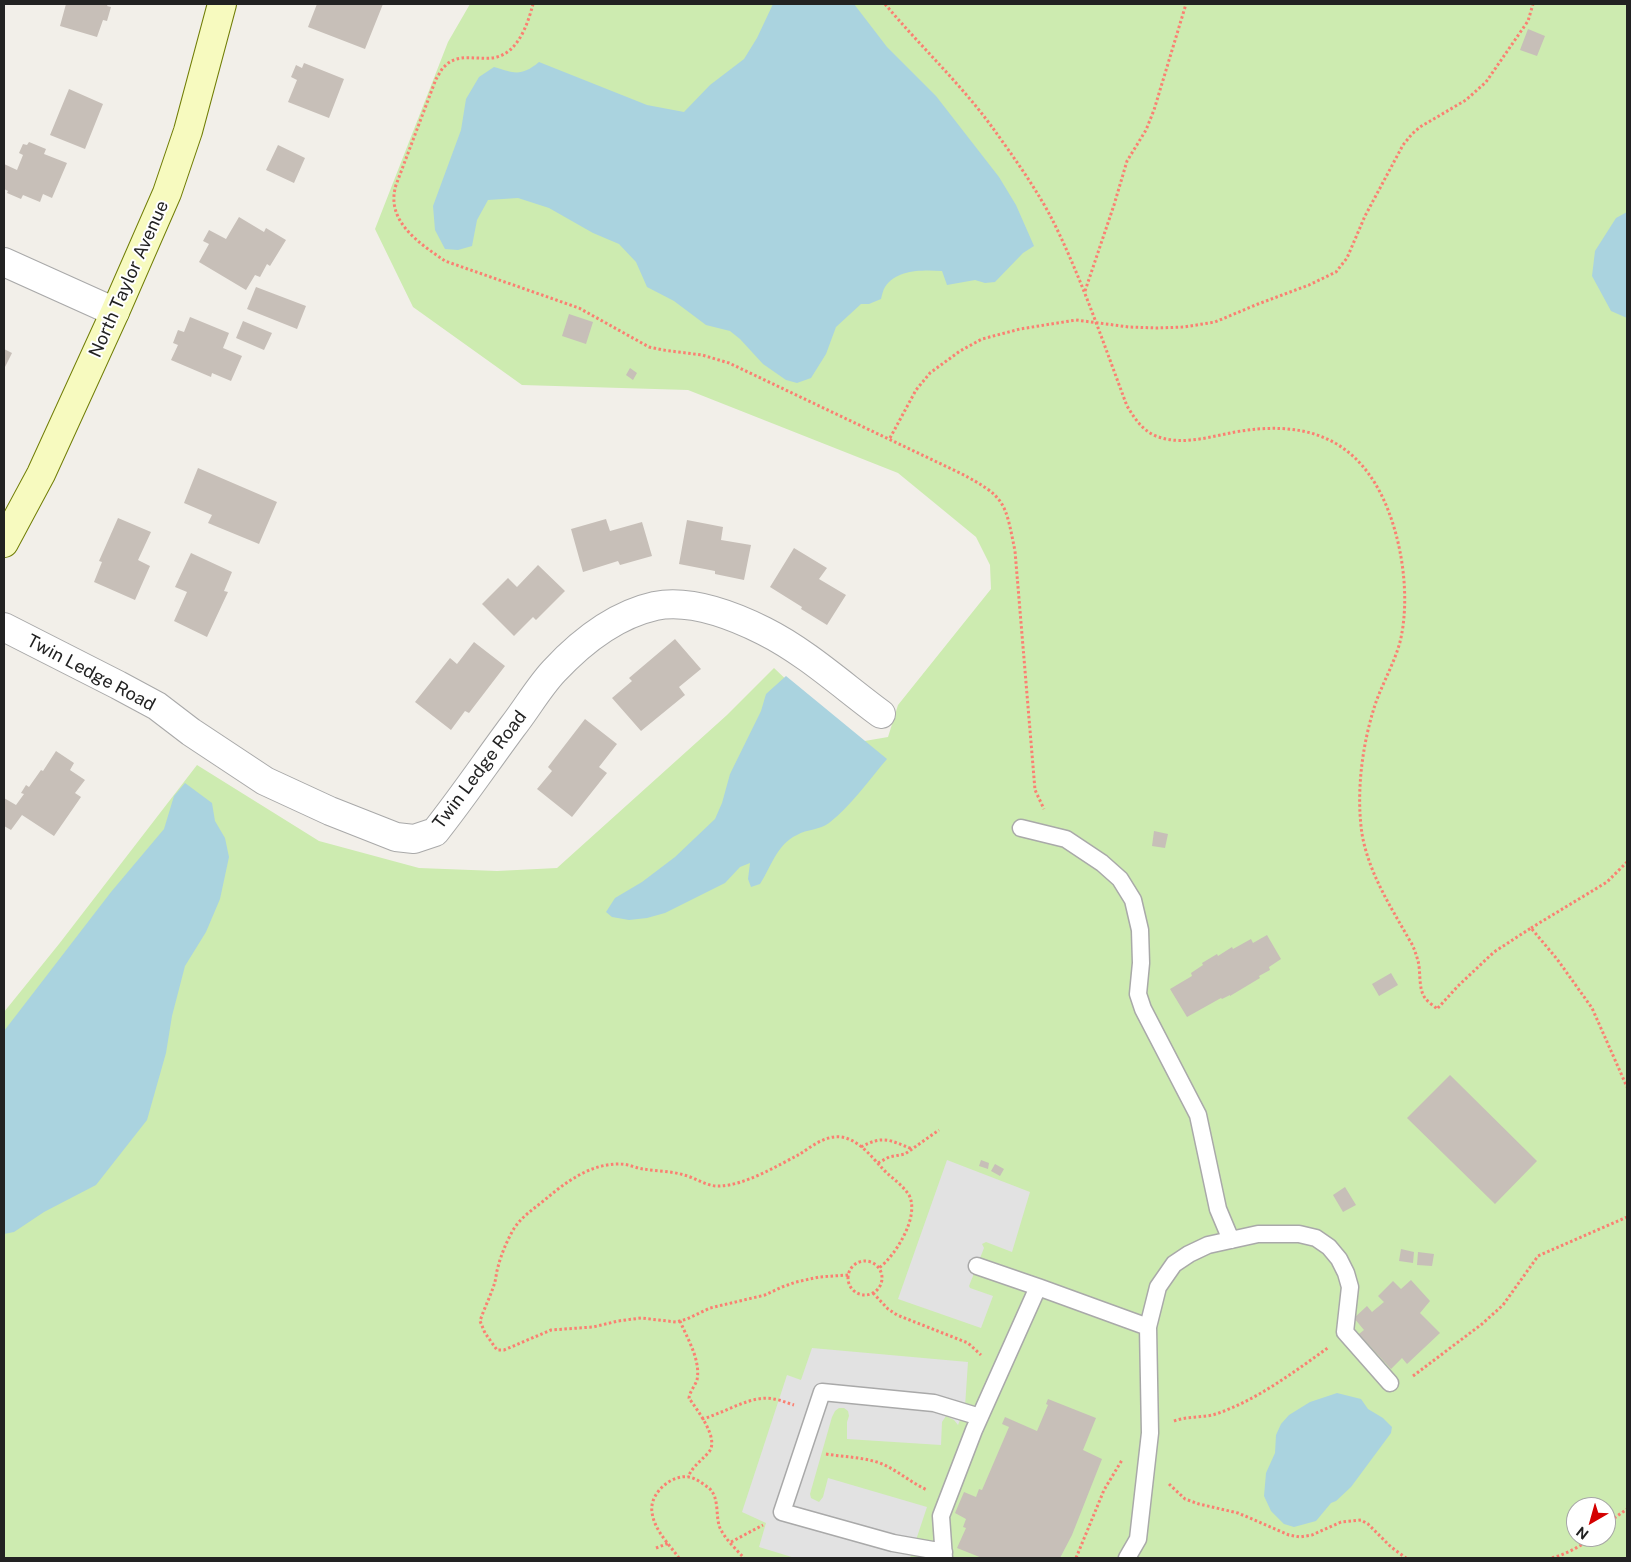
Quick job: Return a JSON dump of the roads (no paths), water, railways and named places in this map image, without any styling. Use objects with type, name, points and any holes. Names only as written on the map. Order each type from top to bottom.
[{"type":"street","name":"North Taylor Avenue","points":[[4,543],[41,474],[167,193],[188,131],[222,4]]},
{"type":"street","points":[[4,262],[115,312]]},
{"type":"street","name":"Twin Ledge Road","points":[[4,627],[157,706],[191,732],[266,782],[330,811],[396,837],[414,839],[434,832],[553,672],[587,640],[606,626],[631,613],[656,606],[685,605],[710,610],[763,630],[789,645],[881,714]]},
{"type":"lane","points":[[1021,828],[1066,839],[1102,863],[1120,879],[1132,900],[1140,930],[1141,963],[1138,994],[1143,1009],[1198,1115],[1218,1209],[1231,1240]]},
{"type":"lane","points":[[1127,1558],[1138,1539],[1150,1433],[1148,1327],[1158,1287],[1174,1264],[1189,1254],[1202,1248],[1258,1234],[1299,1234],[1316,1238],[1329,1247],[1339,1259],[1350,1287],[1345,1332],[1390,1383]]},
{"type":"lane","points":[[977,1266],[1148,1327]]},
{"type":"lane","points":[[980,1416],[934,1403],[822,1392],[782,1512],[944,1555],[941,1516],[980,1416],[1038,1287]]},
{"type":"water","points":[[773,4],[854,4],[887,47],[936,96],[999,177],[1016,205],[1034,246],[1023,253],[995,282],[985,283],[975,280],[947,285],[942,271],[911,272],[896,277],[885,287],[881,299],[869,304],[861,304],[836,327],[826,354],[811,378],[797,383],[786,380],[763,364],[730,331],[706,325],[674,301],[647,287],[636,262],[619,244],[593,233],[549,208],[518,198],[488,200],[477,220],[472,246],[458,250],[445,249],[435,230],[433,206],[461,130],[466,99],[479,77],[494,67],[507,71],[522,72],[539,62],[647,105],[684,112],[710,85],[744,59],[757,38]]},
{"type":"water","points":[[1627,212],[1627,318],[1611,311],[1592,276],[1595,251],[1616,218]]},
{"type":"water","points":[[786,676],[887,759],[852,801],[829,823],[801,833],[784,844],[775,856],[760,884],[751,887],[748,879],[750,863],[740,867],[725,883],[665,913],[629,920],[612,917],[606,912],[615,898],[642,882],[675,857],[715,819],[722,803],[730,774],[761,711],[766,694]]},
{"type":"water","points":[[185,783],[212,803],[215,821],[225,838],[229,857],[220,899],[206,932],[185,966],[172,1016],[166,1053],[147,1120],[96,1185],[44,1212],[14,1232],[4,1234],[4,1031],[111,892],[164,829],[174,796]]},
{"type":"water","points":[[1337,1393],[1361,1399],[1368,1409],[1383,1418],[1392,1427],[1391,1433],[1351,1487],[1336,1501],[1331,1503],[1316,1521],[1294,1527],[1284,1524],[1271,1511],[1264,1496],[1266,1473],[1275,1453],[1276,1435],[1281,1424],[1289,1415],[1310,1402]]}]
